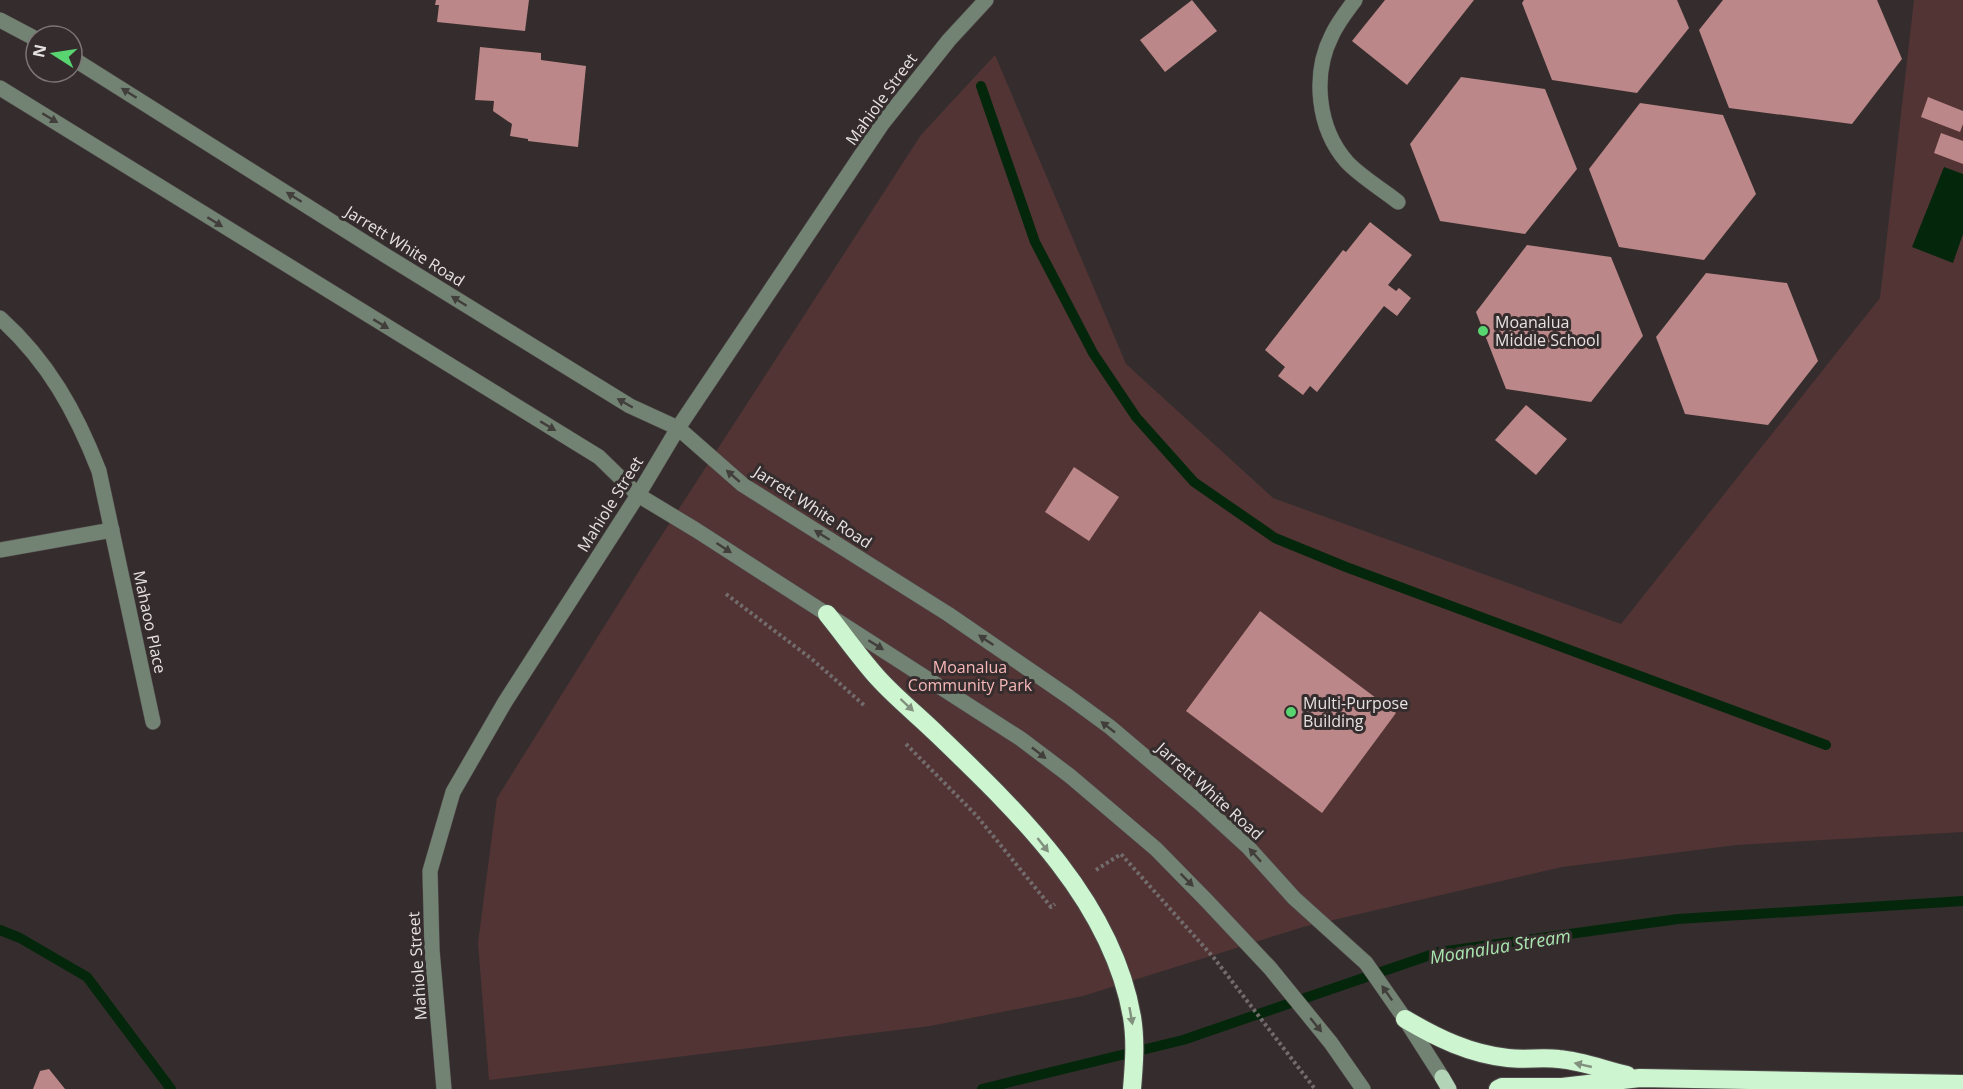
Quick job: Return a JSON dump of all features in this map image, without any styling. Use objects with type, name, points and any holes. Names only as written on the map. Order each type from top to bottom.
[{"type":"highway","points":[[827,614],[878,678],[997,794],[1037,837],[1075,886],[1111,949],[1124,985],[1132,1017],[1134,1045],[1132,1089]]},
{"type":"highway","points":[[1405,1019],[1431,1034],[1483,1054],[1509,1058],[1560,1059],[1640,1078]]},
{"type":"highway","points":[[1498,1089],[1502,1087],[1562,1087],[1640,1078],[1963,1084]]},
{"type":"street","name":"Mahiole Street","points":[[443,1084],[432,950],[430,871],[453,792],[505,702],[638,495],[678,428],[882,124],[948,40],[986,0]]},
{"type":"street","points":[[1355,0],[1332,35],[1324,56],[1320,76],[1325,121],[1334,143],[1347,162],[1398,202]]},
{"type":"street","points":[[0,20],[24,33]]},
{"type":"street","name":"Jarrett White Road","points":[[84,66],[630,406],[678,428],[743,485],[948,614],[1069,697],[1110,728],[1240,840],[1294,898],[1366,963],[1445,1083]]},
{"type":"street","points":[[0,88],[599,457],[638,495],[1021,739],[1070,776],[1156,849],[1270,968],[1331,1043],[1363,1089]]},
{"type":"street","name":"Mahaoo Place","points":[[0,318],[40,360],[64,395],[84,432],[99,471],[153,722]]},
{"type":"street","points":[[0,550],[112,530]]},
{"type":"green space","name":"Moanalua Community Park","points":[[1914,0],[1963,0],[1963,832],[1736,845],[1562,867],[1303,927],[1083,996],[930,1026],[489,1080],[478,943],[497,798],[649,555],[921,135],[995,55],[1126,364],[1273,498],[1621,624],[1880,298]]},
{"type":"shaded area","points":[[1944,167],[1963,174],[1963,234],[1953,263],[1912,247]]},
{"type":"building","points":[[436,0],[529,0],[525,31],[437,22],[439,5],[435,5]]},
{"type":"building","points":[[1192,0],[1217,31],[1165,72],[1140,40]]},
{"type":"building","points":[[1385,0],[1474,0],[1407,85],[1352,41]]},
{"type":"building","points":[[1524,0],[1677,0],[1689,28],[1637,93],[1552,80],[1522,3]]},
{"type":"building","points":[[1723,0],[1877,0],[1902,59],[1852,124],[1729,108],[1699,30]]},
{"type":"building","points":[[480,47],[541,53],[541,60],[586,66],[578,147],[528,141],[528,139],[510,136],[512,124],[493,111],[494,101],[475,100]]},
{"type":"building","points":[[1461,77],[1545,89],[1577,169],[1525,234],[1440,221],[1410,144]]},
{"type":"building","points":[[1928,97],[1963,111],[1963,124],[1960,132],[1921,117]]},
{"type":"building","points":[[1640,103],[1723,115],[1756,194],[1704,260],[1619,247],[1589,169]]},
{"type":"building","points":[[1941,133],[1963,141],[1963,164],[1934,153]]},
{"type":"building","points":[[1370,222],[1412,255],[1388,285],[1396,291],[1399,288],[1411,298],[1397,316],[1384,306],[1317,392],[1310,386],[1303,395],[1278,376],[1285,367],[1265,350],[1343,250],[1346,252]]},
{"type":"building","points":[[1527,245],[1611,257],[1643,336],[1591,402],[1506,389],[1476,312]]},
{"type":"building","points":[[1706,273],[1787,283],[1818,361],[1768,425],[1685,414],[1656,337]]},
{"type":"building","points":[[1526,405],[1567,439],[1536,475],[1495,440]]},
{"type":"building","points":[[1074,467],[1119,497],[1089,541],[1045,512]]},
{"type":"building","name":"Multi-Purpose Building","points":[[1260,611],[1396,713],[1322,813],[1186,711]]},
{"type":"building","points":[[49,1069],[65,1089],[33,1089],[40,1071]]},
{"type":"waterway","points":[[981,86],[1035,242],[1093,353],[1136,417],[1194,482],[1275,538],[1346,567],[1826,745]]},
{"type":"waterway","name":"Moanalua Stream","points":[[982,1089],[1183,1040],[1439,952],[1678,919],[1963,901]]},
{"type":"waterway","name":"Moanalua Stream","points":[[0,930],[20,938],[87,977],[171,1089]]},
{"type":"place","name":"Moanalua Middle School","points":[[1483,331]]},
{"type":"place","name":"Multi-Purpose Building","points":[[1291,712]]}]
